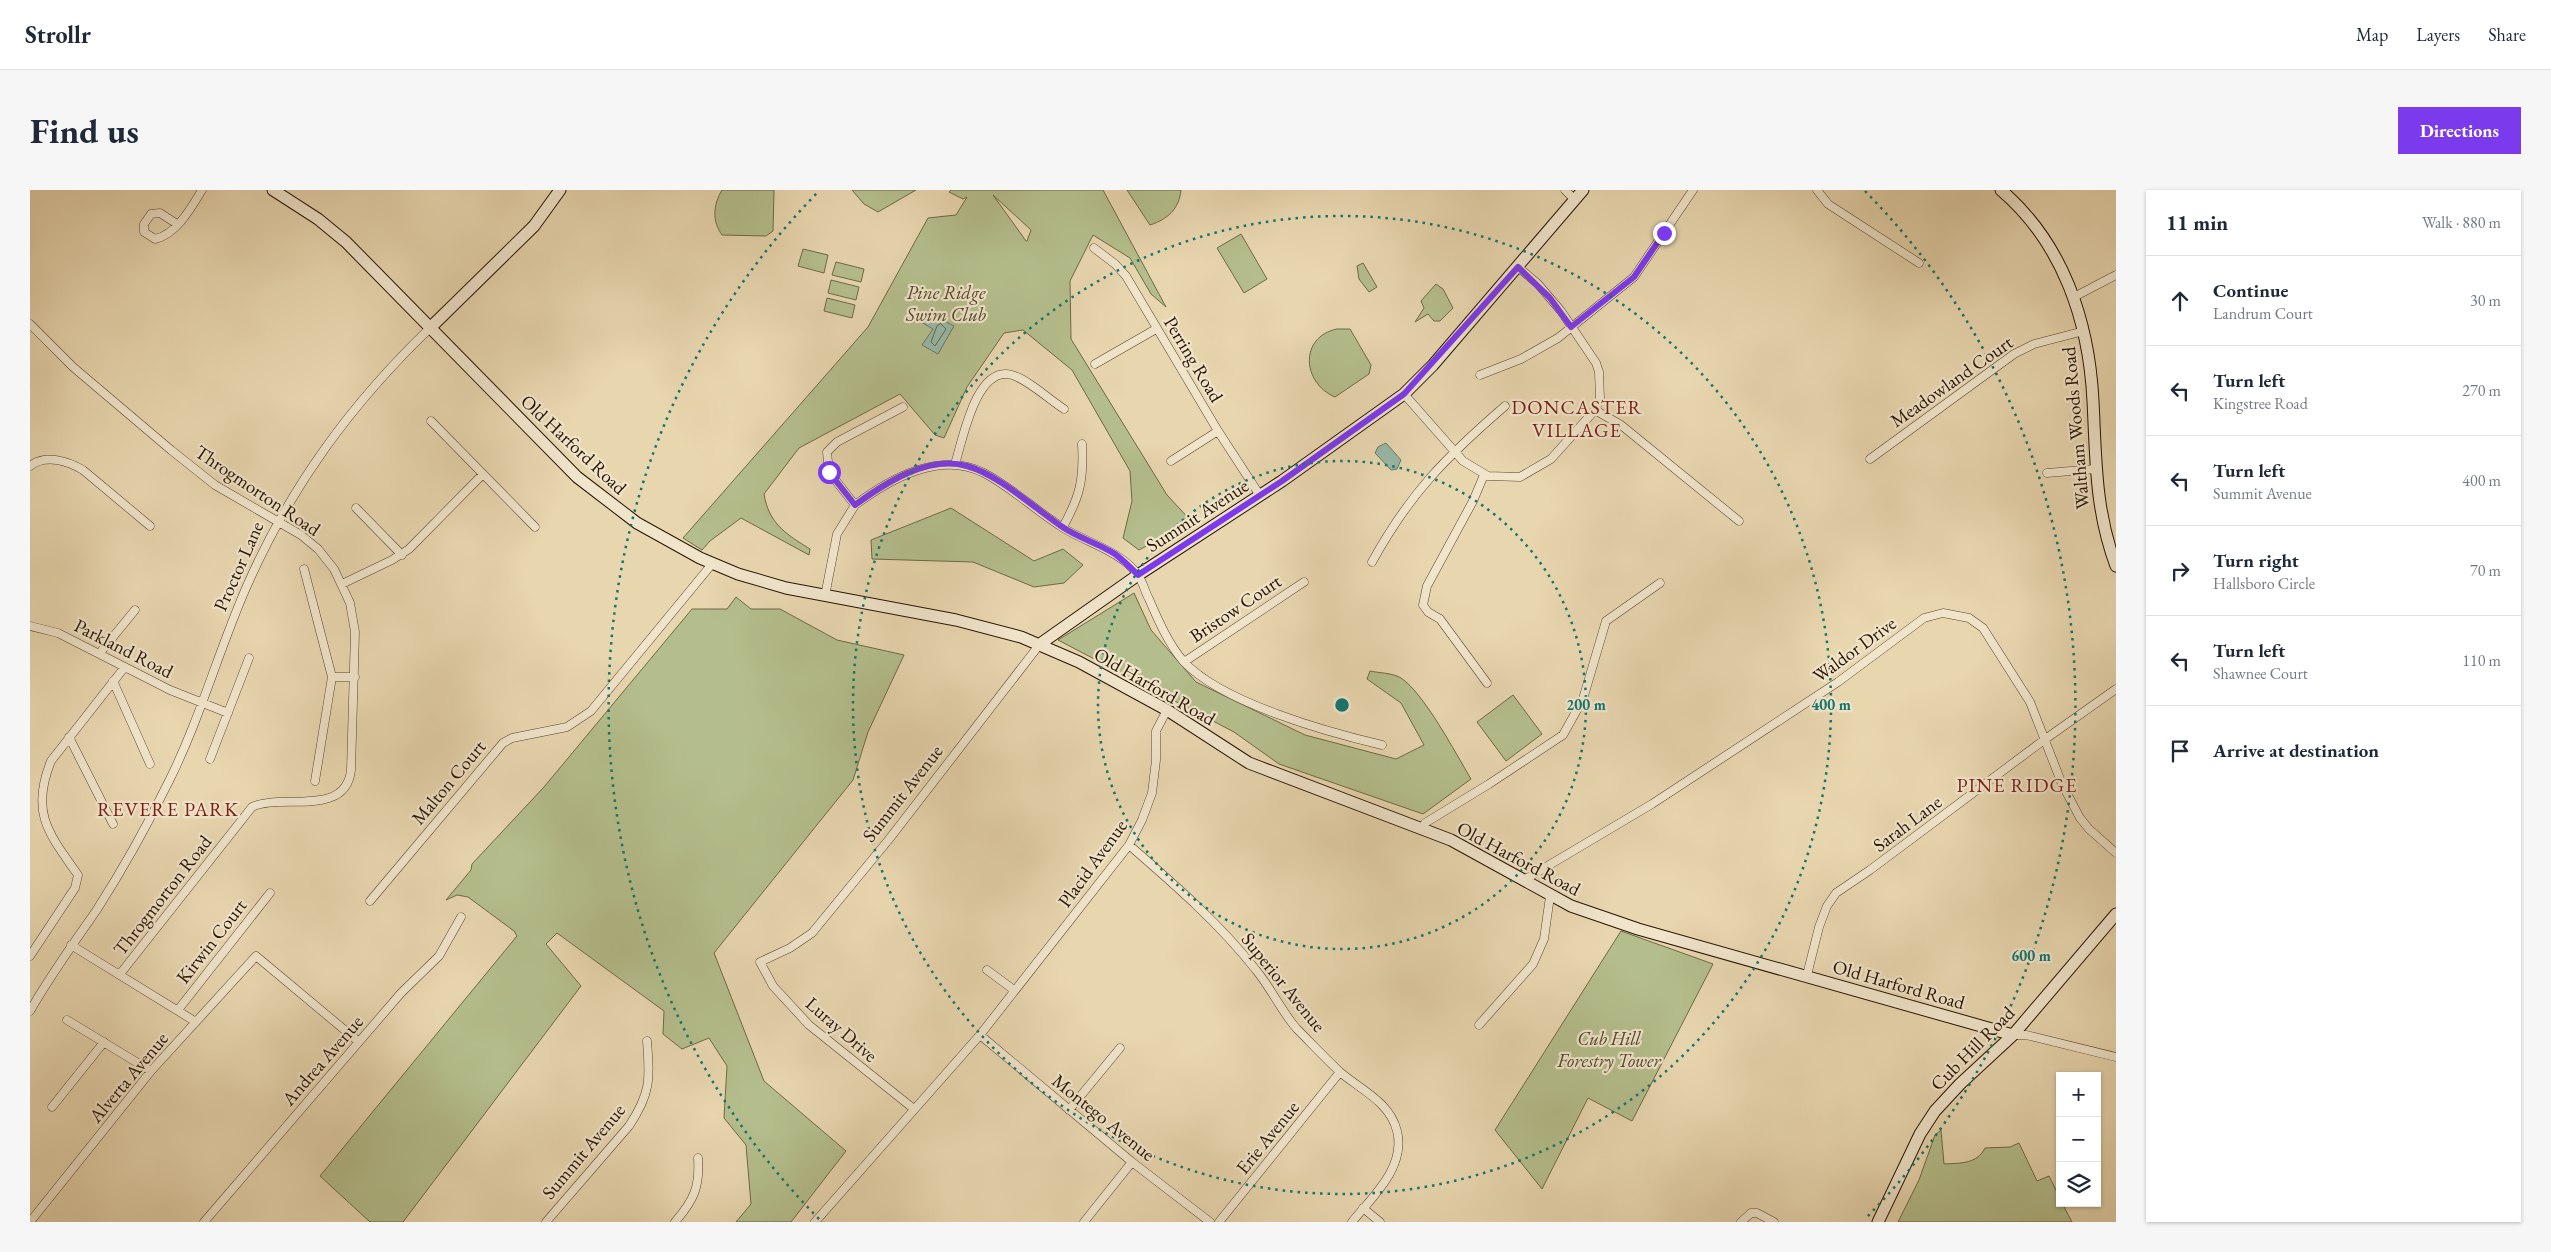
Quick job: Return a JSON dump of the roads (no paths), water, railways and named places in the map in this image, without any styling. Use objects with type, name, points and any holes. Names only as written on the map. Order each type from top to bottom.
[{"type":"street","points":[[177,224],[202,190]]},
{"type":"street","name":"Old Harford Road","points":[[273,190],[338,235],[595,492],[657,536],[712,564],[767,584],[977,625],[1040,644],[1079,662],[1167,710],[1249,763],[1423,828],[1461,845],[1550,896],[1584,912],[2013,1034],[2026,1035],[2116,1057]]},
{"type":"street","name":"Proctor Lane","points":[[30,1011],[131,853],[170,780],[246,588],[277,522],[322,452],[382,376],[534,226],[560,190]]},
{"type":"street","points":[[1565,190],[1575,200]]},
{"type":"street","name":"Summit Avenue","points":[[760,962],[790,948],[812,933],[890,838],[1040,644],[1138,575],[1282,481],[1404,394],[1518,267],[1583,190]]},
{"type":"street","points":[[1480,375],[1536,351],[1571,327],[1634,277],[1693,190]]},
{"type":"street","points":[[1817,190],[1828,204],[1919,263]]},
{"type":"street","name":"Waltham Woods Road","points":[[2001,190],[2022,210],[2049,246],[2074,297],[2084,331],[2092,386],[2095,469],[2103,528],[2116,566]]},
{"type":"street","name":"Perring Road","points":[[1094,248],[1115,264],[1126,276],[1156,330],[1218,431],[1260,494]]},
{"type":"street","points":[[1404,394],[1454,450],[1473,468],[1495,478],[1514,478],[1540,468],[1551,459],[1595,410],[1600,399],[1599,372],[1596,363],[1550,298],[1518,267]]},
{"type":"street","points":[[2074,297],[2116,275]]},
{"type":"street","name":"Throgmorton Road","points":[[30,324],[73,367],[215,485],[301,536],[318,549],[342,584],[353,618],[356,652],[351,770],[344,788],[338,794],[323,800],[269,802],[252,807],[120,974]]},
{"type":"street","points":[[1095,364],[1156,330]]},
{"type":"street","name":"Meadowland Court","points":[[1870,458],[2014,354],[2034,344],[2084,331]]},
{"type":"street","points":[[955,464],[973,406],[986,381],[995,375],[1014,376],[1064,409]]},
{"type":"street","points":[[1372,562],[1412,497],[1454,450],[1505,406]]},
{"type":"street","points":[[855,505],[829,472],[827,452],[837,442],[903,407]]},
{"type":"street","points":[[1595,410],[1621,425],[1739,521]]},
{"type":"street","points":[[431,422],[535,527]]},
{"type":"street","points":[[1171,461],[1218,431]]},
{"type":"street","points":[[1063,527],[1077,501],[1081,487],[1084,472],[1082,444]]},
{"type":"street","points":[[30,466],[41,461],[52,460],[72,463],[150,526]]},
{"type":"street","points":[[825,596],[837,534],[855,505],[879,488],[904,476],[924,468],[955,464],[984,473],[1063,527],[1114,554],[1138,575],[1155,612],[1184,662],[1220,687],[1270,710],[1350,737],[1382,745]]},
{"type":"street","points":[[2046,473],[2095,469]]},
{"type":"street","points":[[342,584],[402,555],[483,474]]},
{"type":"street","points":[[1484,474],[1473,501],[1427,586],[1423,605],[1428,612],[1440,620],[1487,683]]},
{"type":"street","points":[[356,508],[402,555]]},
{"type":"street","name":"Malton Court","points":[[370,901],[503,743],[512,738],[567,727],[591,711],[712,564]]},
{"type":"street","points":[[304,569],[332,676],[315,781]]},
{"type":"street","name":"Bristow Court","points":[[1184,662],[1304,582]]},
{"type":"street","points":[[1423,828],[1424,823],[1490,784],[1563,735],[1583,699],[1606,621],[1660,583]]},
{"type":"street","points":[[100,654],[135,610]]},
{"type":"street","name":"Waldor Drive","points":[[1524,880],[1652,804],[1838,682],[1924,618],[1934,614],[1961,615],[1976,621],[1983,628],[2038,716],[2044,740],[2062,784],[2080,818],[2089,829],[2116,852]]},
{"type":"street","name":"Parkland Road","points":[[30,626],[58,632],[124,668],[202,703],[228,712]]},
{"type":"street","points":[[210,759],[249,658]]},
{"type":"street","points":[[30,956],[77,885],[78,875],[54,844],[46,829],[40,797],[44,775],[50,761],[124,668]]},
{"type":"street","points":[[332,676],[354,677]]},
{"type":"street","points":[[113,681],[150,764]]},
{"type":"street","name":"Sarah Lane","points":[[1807,975],[1819,927],[1827,906],[1836,893],[2116,689]]},
{"type":"street","name":"Placid Avenue","points":[[815,1222],[980,1035],[1129,845],[1142,820],[1152,793],[1156,760],[1156,731],[1167,710]]},
{"type":"street","points":[[69,737],[113,824]]},
{"type":"street","name":"Superior Avenue","points":[[1129,845],[1211,918],[1257,970],[1297,1029],[1340,1072],[1383,1105],[1397,1130],[1397,1160],[1389,1175],[1352,1222]]},
{"type":"street","name":"Kirwin Court","points":[[178,1010],[270,893]]},
{"type":"street","points":[[1479,1025],[1533,964],[1544,939],[1550,896]]},
{"type":"street","name":"Cub Hill Road","points":[[1878,1222],[1920,1134],[1935,1111],[1954,1089],[2013,1034],[2116,914]]},
{"type":"street","name":"Andrea Avenue","points":[[204,1222],[401,993],[439,956],[461,918]]},
{"type":"street","points":[[71,945],[196,1022]]},
{"type":"street","name":"Alverta Avenue","points":[[30,1222],[151,1071],[256,956],[359,1042]]},
{"type":"street","name":"Luray Drive","points":[[760,962],[772,986],[810,1026],[914,1109]]},
{"type":"street","points":[[987,970],[1014,990]]},
{"type":"street","points":[[67,1020],[151,1071]]},
{"type":"street","name":"Montego Avenue","points":[[980,1035],[1132,1162],[1210,1222]]},
{"type":"street","name":"Summit Avenue","points":[[546,1222],[629,1126],[641,1108],[650,1080],[647,1041]]},
{"type":"street","points":[[52,1107],[104,1042]]},
{"type":"street","points":[[1069,1110],[1120,1048]]},
{"type":"street","name":"Erie Avenue","points":[[1219,1222],[1340,1072]]},
{"type":"street","points":[[675,1222],[694,1198],[699,1171],[698,1158]]},
{"type":"street","points":[[1084,1222],[1132,1162]]},
{"type":"street","points":[[1363,1208],[1380,1222]]},
{"type":"street","points":[[1740,1222],[1746,1214],[1757,1213],[1774,1222]]},
{"type":"water","points":[[927,312],[954,326],[938,354],[922,345],[933,329],[921,322]]},
{"type":"water","points":[[1386,443],[1401,460],[1397,469],[1391,470],[1375,453],[1378,447]]},
{"type":"district","name":"DONCASTER VILLAGE","points":[[1577,418]]},
{"type":"district","name":"PINE RIDGE","points":[[2017,785]]},
{"type":"district","name":"REVERE PARK","points":[[168,809]]},
{"type":"park label","name":"Pine Ridge Swim Club","points":[[946,303]]},
{"type":"park label","name":"Cub Hill Forestry Tower","points":[[1609,1049]]}]
